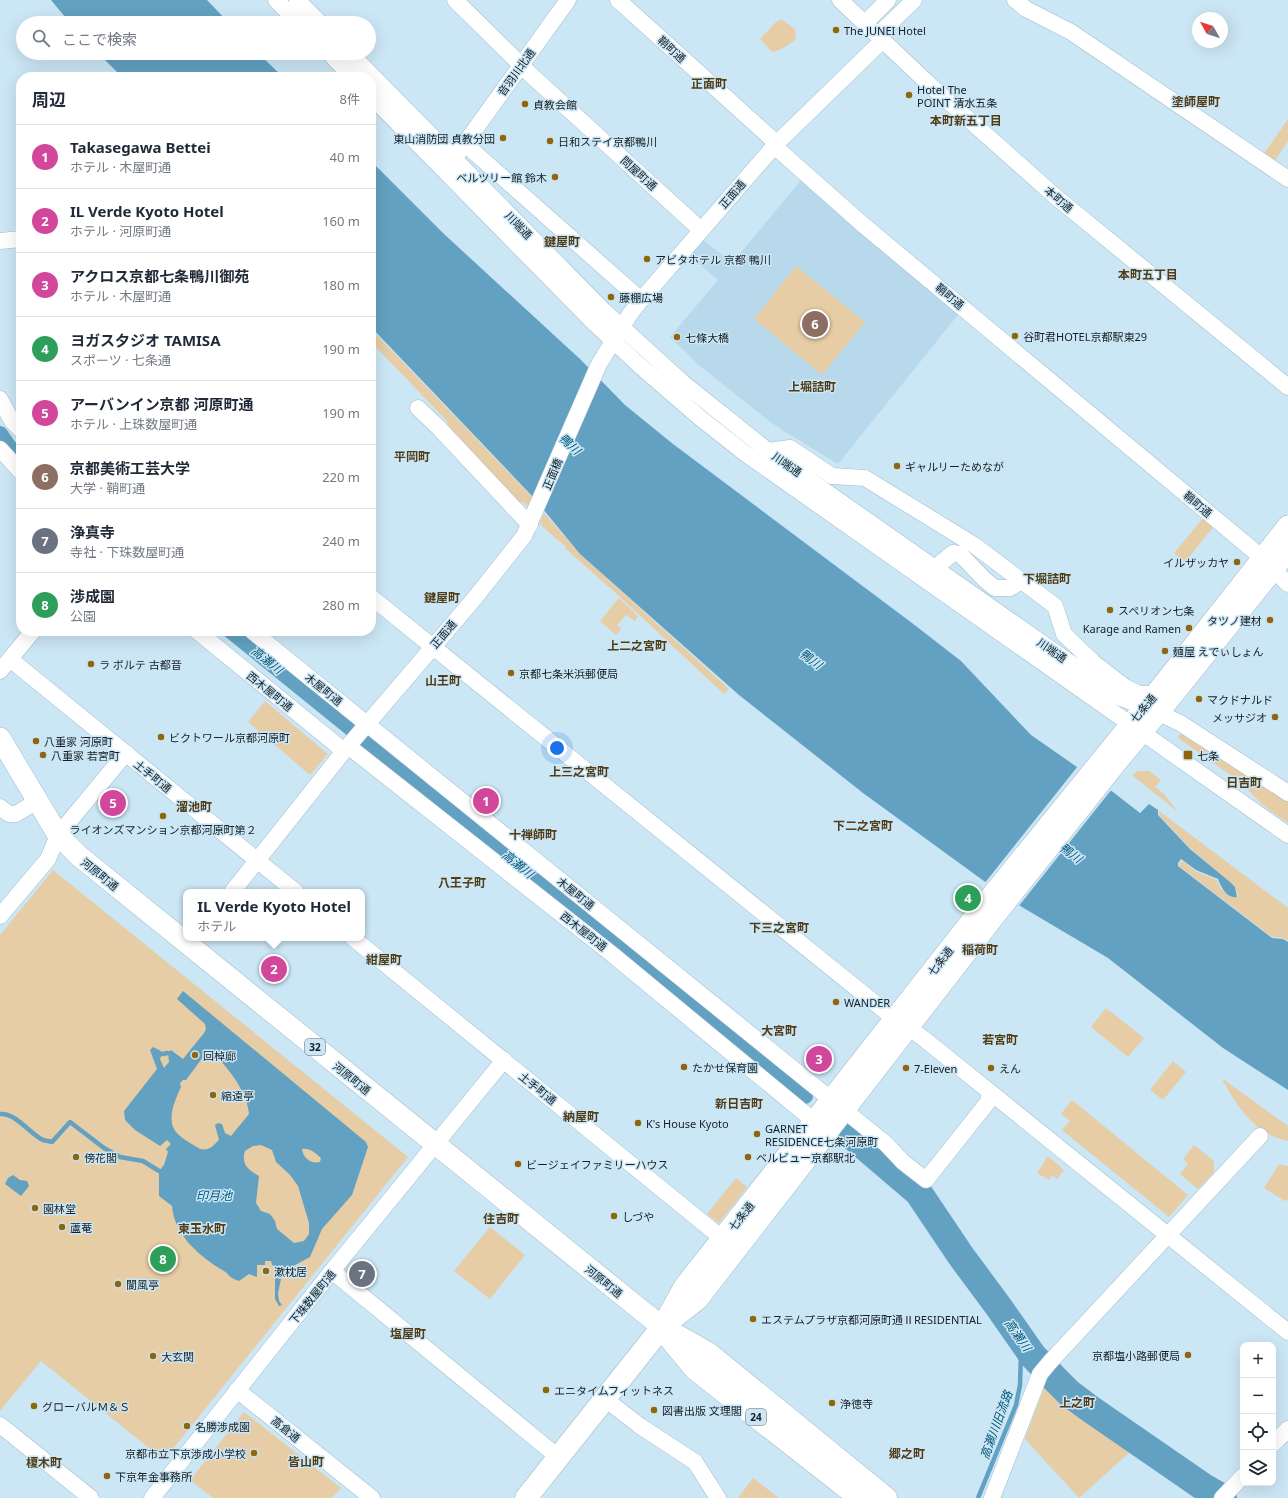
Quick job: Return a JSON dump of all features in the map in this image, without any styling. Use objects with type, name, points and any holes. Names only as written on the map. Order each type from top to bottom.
[{"type":"highway","name":"七条通","points":[[526,1498],[662,1327]]},
{"type":"highway","name":"河原町通","points":[[662,1327],[695,1369],[860,1498]]},
{"type":"highway","name":"河原町通","points":[[662,1327],[708,1353],[886,1498]]},
{"type":"main road","name":"七条通","points":[[662,1327],[698,1298],[838,1105],[990,910],[1267,564],[1288,526]]},
{"type":"main road","name":"七条通","points":[[1267,564],[1288,551]]},
{"type":"main road","name":"河原町通","points":[[0,738],[58,836],[79,856],[183,935]]},
{"type":"main road","name":"河原町通","points":[[192,942],[435,1145],[662,1327]]},
{"type":"main road","name":"七条通","points":[[662,1327],[684,1288],[815,1122],[838,1105]]},
{"type":"street","points":[[276,0],[292,16]]},
{"type":"street","points":[[297,0],[313,16]]},
{"type":"street","name":"問屋町通","points":[[455,0],[521,65],[701,230]]},
{"type":"street","name":"音羽川北通","points":[[450,165],[568,0]]},
{"type":"street","name":"鞘町通","points":[[618,0],[772,139],[781,152],[861,223],[1175,485],[1267,564],[1288,584]]},
{"type":"street","name":"本町通","points":[[840,0],[932,87],[1056,198],[1288,387]]},
{"type":"street","points":[[865,23],[888,0]]},
{"type":"street","name":"正面通","points":[[599,364],[641,300],[701,230],[776,144],[881,38],[914,0]]},
{"type":"street","points":[[1015,0],[1026,9],[1070,32],[1288,179]]},
{"type":"street","points":[[336,60],[347,72]]},
{"type":"street","name":"川端通","points":[[356,60],[367,72]]},
{"type":"street","name":"川端通","points":[[376,82],[450,165],[699,417],[746,454],[1146,714],[1288,835]]},
{"type":"street","name":"川端通","points":[[376,100],[450,165]]},
{"type":"street","points":[[465,144],[641,300]]},
{"type":"street","points":[[0,241],[16,239]]},
{"type":"street","name":"川端通","points":[[617,335],[683,384],[768,451],[1119,697],[1146,714],[1197,734],[1288,793]]},
{"type":"street","name":"正面橋","points":[[532,521],[599,364]]},
{"type":"street","points":[[0,399],[12,421],[16,425]]},
{"type":"street","points":[[418,408],[532,521]]},
{"type":"street","points":[[768,451],[790,448],[832,476],[865,478],[974,545],[1055,606],[1064,634],[1094,663],[1125,687],[1139,694],[1146,714]]},
{"type":"street","points":[[0,449],[16,467]]},
{"type":"street","name":"正面通","points":[[365,726],[524,536],[532,521]]},
{"type":"street","points":[[935,568],[952,553],[960,554],[994,588],[1010,588],[1020,581]]},
{"type":"street","points":[[376,601],[1288,1332]]},
{"type":"street","points":[[5,665],[29,636]]},
{"type":"street","name":"西木屋町通","points":[[204,636],[348,746],[613,955],[815,1122]]},
{"type":"street","name":"木屋町通","points":[[258,636],[365,726],[886,1144],[903,1162],[926,1180],[988,1102],[990,1093]]},
{"type":"street","name":"土手町通","points":[[5,665],[126,753],[292,889]]},
{"type":"street","points":[[234,889],[365,726]]},
{"type":"street","points":[[0,916],[48,859],[58,836],[126,753]]},
{"type":"street","points":[[0,807],[9,814],[16,814],[37,801]]},
{"type":"street","name":"土手町通","points":[[357,941],[723,1239]]},
{"type":"street","name":"下珠数屋町通","points":[[152,1498],[332,1271],[504,1060]]},
{"type":"street","points":[[992,1498],[1045,1368],[1260,1136]]},
{"type":"street","points":[[332,1271],[558,1457]]},
{"type":"street","name":"高倉通","points":[[237,1390],[372,1498]]},
{"type":"street","points":[[605,1398],[640,1426],[695,1462],[718,1498]]},
{"type":"street","points":[[0,1425],[91,1498]]},
{"type":"street","points":[[1276,1441],[1288,1429]]},
{"type":"street","points":[[1227,1493],[1240,1479]]},
{"type":"shaded area","points":[[781,19],[795,29],[796,39],[782,49],[772,52],[760,39],[775,23]]},
{"type":"shaded area","points":[[1288,119],[1288,141],[1274,162],[1263,155]]},
{"type":"shaded area","points":[[803,178],[961,311],[838,464],[769,421],[700,366],[670,337],[718,280],[688,255],[702,239],[732,263]]},
{"type":"shaded area","points":[[796,266],[865,322],[822,375],[754,319]]},
{"type":"shaded area","points":[[376,334],[533,498],[529,507],[522,501],[520,503],[449,428],[447,421],[376,347]]},
{"type":"shaded area","points":[[544,513],[580,554],[729,689],[724,694],[619,596],[566,549],[566,547],[540,523]]},
{"type":"shaded area","points":[[1204,517],[1215,525],[1185,562],[1174,553]]},
{"type":"shaded area","points":[[619,598],[638,616],[635,621],[626,615],[617,625],[621,629],[616,635],[600,621]]},
{"type":"shaded area","points":[[265,701],[328,754],[310,775],[248,722]]},
{"type":"shaded area","points":[[1183,733],[1288,798],[1288,823],[1265,807],[1239,781],[1178,738],[1179,735]]},
{"type":"shaded area","points":[[1138,771],[1149,771],[1161,780],[1155,787],[1164,794],[1178,812],[1132,775]]},
{"type":"shaded area","points":[[1159,811],[1288,908],[1288,941],[1283,938],[1272,937],[1179,866],[1179,863],[1183,861],[1195,871],[1217,880],[1221,889],[1231,897],[1238,897],[1235,887],[1190,848],[1159,815]]},
{"type":"shaded area","points":[[53,870],[408,1157],[164,1460],[41,1361],[0,1411],[0,935]]},
{"type":"shaded area","points":[[1106,1008],[1144,1038],[1128,1057],[1091,1027]]},
{"type":"shaded area","points":[[1173,1061],[1186,1072],[1163,1100],[1150,1090]]},
{"type":"shaded area","points":[[1223,1079],[1288,1126],[1288,1141],[1276,1138],[1257,1126],[1235,1101]]},
{"type":"shaded area","points":[[1072,1100],[1188,1195],[1169,1217],[1062,1130],[1070,1121],[1061,1114]]},
{"type":"shaded area","points":[[1194,1145],[1214,1161],[1214,1172],[1198,1189],[1180,1174],[1188,1164],[1183,1159]]},
{"type":"shaded area","points":[[1048,1156],[1064,1170],[1057,1179],[1052,1175],[1049,1180],[1037,1173]]},
{"type":"shaded area","points":[[1279,1164],[1288,1166],[1288,1200],[1285,1201],[1264,1188]]},
{"type":"shaded area","points":[[736,1178],[747,1187],[719,1223],[707,1214]]},
{"type":"shaded area","points":[[490,1227],[525,1255],[490,1299],[454,1271]]},
{"type":"shaded area","points":[[1047,1380],[1066,1401],[1132,1450],[1079,1498],[1025,1439]]},
{"type":"shaded area","name":"京都市立下京渉成小学校","points":[[244,1412],[341,1488],[332,1498],[213,1498],[190,1480]]},
{"type":"shaded area","points":[[753,1478],[779,1498],[738,1498]]},
{"type":"water","points":[[51,0],[207,0],[222,16],[64,16]]},
{"type":"water","points":[[105,60],[265,60],[278,72],[117,72]]},
{"type":"water","name":"鴨川","points":[[376,166],[444,234],[581,360],[625,405],[673,444],[961,661],[1031,735],[1113,792],[1140,813],[1149,804],[1158,810],[1158,815],[1190,849],[1235,887],[1237,897],[1230,896],[1223,889],[1218,879],[1196,870],[1181,859],[1178,863],[1178,866],[1272,938],[1283,939],[1288,942],[1288,1090],[1223,1048],[1108,958],[1010,900],[863,793],[739,695],[580,554],[533,497],[376,332]]},
{"type":"water","name":"印月池","points":[[183,991],[366,1142],[368,1147],[352,1195],[322,1229],[310,1257],[286,1270],[281,1279],[278,1293],[279,1301],[282,1305],[279,1306],[275,1299],[275,1266],[272,1265],[271,1261],[265,1261],[265,1265],[257,1265],[257,1277],[249,1274],[239,1281],[231,1278],[224,1271],[206,1259],[183,1236],[174,1217],[172,1206],[159,1196],[159,1171],[164,1165],[168,1152],[166,1149],[171,1144],[167,1140],[160,1146],[135,1130],[125,1120],[124,1111],[157,1069],[150,1050],[153,1047],[161,1051],[162,1054],[160,1059],[164,1068],[169,1062],[168,1053],[171,1050],[183,1059],[206,1029],[205,1024],[177,999]],"holes":[[[211,1052],[224,1064],[241,1088],[249,1114],[231,1136],[225,1133],[222,1124],[218,1123],[215,1125],[219,1140],[211,1148],[200,1149],[176,1132],[172,1122],[172,1110],[181,1087],[180,1083],[183,1080],[186,1080],[206,1053]],[[261,1145],[272,1150],[276,1162],[290,1175],[298,1186],[309,1223],[309,1234],[304,1241],[294,1243],[277,1229],[275,1221],[270,1214],[261,1211],[256,1203],[259,1176],[246,1166],[244,1160],[245,1151],[253,1146]],[[302,1149],[312,1151],[321,1158],[320,1162],[308,1160]]]},
{"type":"water","points":[[13,1175],[20,1180],[27,1181],[29,1186],[21,1196],[5,1184],[8,1178]]},
{"type":"pier","points":[[1078,766],[1112,789],[1018,907],[984,884]]},
{"type":"waterway","name":"高瀬川","points":[[0,434],[9,447],[16,453]]},
{"type":"waterway","name":"高瀬川","points":[[237,636],[805,1096]]},
{"type":"waterway","points":[[162,1054],[168,1053]]},
{"type":"waterway","points":[[0,1114],[11,1116],[38,1137],[52,1142],[70,1122],[104,1148],[120,1157],[143,1161],[159,1171]]},
{"type":"waterway","name":"高瀬川旧流路","points":[[850,1134],[918,1192],[961,1256],[1033,1356],[1069,1393],[1205,1488],[1223,1498]]},
{"type":"waterway","name":"高瀬川旧流路","points":[[978,1498],[1016,1405],[1020,1385],[1021,1353],[1017,1333]]},
{"type":"place","name":"The JUNEI Hotel","points":[[836,30]]},
{"type":"place","name":"Hotel The POINT 清水五条","points":[[909,95]]},
{"type":"place","name":"貞教会館","points":[[525,104]]},
{"type":"place","name":"東山消防団 貞教分団","points":[[503,138]]},
{"type":"place","name":"日和ステイ京都鴨川","points":[[550,141]]},
{"type":"place","name":"ベルツリー館 鈴木","points":[[555,177]]},
{"type":"place","name":"アビタホテル 京都 鴨川","points":[[647,259]]},
{"type":"place","name":"藤棚広場","points":[[611,297]]},
{"type":"place","name":"京都美術工芸大学","points":[[815,324]]},
{"type":"place","name":"谷町君HOTEL京都駅東29","points":[[1015,336]]},
{"type":"place","name":"七條大橋","points":[[677,337]]},
{"type":"place","name":"ギャルリーためなが","points":[[897,466]]},
{"type":"place","name":"イルザッカヤ","points":[[1237,562]]},
{"type":"place","name":"スペリオン七条","points":[[1110,610]]},
{"type":"place","name":"タツノ建材","points":[[1270,620]]},
{"type":"place","name":"Karage and Ramen","points":[[1189,628]]},
{"type":"place","name":"麵屋 えでぃしょん","points":[[1165,651]]},
{"type":"place","name":"ラ ポルテ 古都音","points":[[91,664]]},
{"type":"place","name":"京都七条米浜郵便局","points":[[511,673]]},
{"type":"place","name":"マクドナルド","points":[[1199,699]]},
{"type":"place","name":"メッサジオ","points":[[1275,717]]},
{"type":"place","name":"ビクトワール京都河原町","points":[[161,737]]},
{"type":"place","name":"八重家 河原町","points":[[36,741]]},
{"type":"place","name":"八重家 若宮町","points":[[43,755]]},
{"type":"place","name":"七条","points":[[1188,755]]},
{"type":"place","name":"Takasegawa Bettei","points":[[486,801]]},
{"type":"place","name":"アーバンイン京都 河原町通","points":[[113,803]]},
{"type":"place","name":"ライオンズマンション京都河原町第２","points":[[163,816]]},
{"type":"place","name":"ヨガス夕ジオ TAMISA","points":[[968,898]]},
{"type":"place","name":"IL Verde Kyoto Hotel","points":[[274,969]]},
{"type":"place","name":"WANDER","points":[[836,1002]]},
{"type":"place","name":"回棹廊","points":[[195,1055]]},
{"type":"place","name":"アクロス京都七条鴨川御苑","points":[[819,1059]]},
{"type":"place","name":"たかせ保育園","points":[[684,1067]]},
{"type":"place","name":"7-Eleven","points":[[906,1068]]},
{"type":"place","name":"えん","points":[[991,1068]]},
{"type":"place","name":"縮遠亭","points":[[213,1095]]},
{"type":"place","name":"K's House Kyoto","points":[[638,1123]]},
{"type":"place","name":"GARNET RESIDENCE七条河原町","points":[[757,1134]]},
{"type":"place","name":"傍花閣","points":[[76,1157]]},
{"type":"place","name":"ベルビュー京都駅北","points":[[748,1157]]},
{"type":"place","name":"ビージェイファミリーハウス","points":[[518,1164]]},
{"type":"place","name":"園林堂","points":[[35,1208]]},
{"type":"place","name":"しづや","points":[[614,1216]]},
{"type":"place","name":"蘆菴","points":[[62,1227]]},
{"type":"place","name":"渉成園","points":[[163,1259]]},
{"type":"place","name":"漱枕居","points":[[266,1271]]},
{"type":"place","name":"浄真寺","points":[[362,1274]]},
{"type":"place","name":"閬風亭","points":[[118,1284]]},
{"type":"place","name":"エステムプラザ京都河原町通ⅡRESIDENTIAL","points":[[753,1319]]},
{"type":"place","name":"京都塩小路郵便局","points":[[1188,1355]]},
{"type":"place","name":"大玄関","points":[[153,1356]]},
{"type":"place","name":"エニタイムフィットネス","points":[[546,1390]]},
{"type":"place","name":"浄徳寺","points":[[832,1403]]},
{"type":"place","name":"グローバルＭ＆Ｓ","points":[[34,1406]]},
{"type":"place","name":"図書出版 文理閣","points":[[654,1410]]},
{"type":"place","name":"名勝渉成園","points":[[187,1426]]},
{"type":"place","name":"京都市立下京渉成小学校","points":[[254,1453]]},
{"type":"place","name":"下京年金事務所","points":[[107,1476]]},
{"type":"district","name":"正面町","points":[[709,83]]},
{"type":"district","name":"塗師屋町","points":[[1196,101]]},
{"type":"district","name":"本町新五丁目","points":[[966,120]]},
{"type":"district","name":"鍵屋町","points":[[562,241]]},
{"type":"district","name":"本町五丁目","points":[[1148,274]]},
{"type":"district","name":"上堀詰町","points":[[812,386]]},
{"type":"district","name":"平岡町","points":[[412,456]]},
{"type":"district","name":"下堀詰町","points":[[1047,578]]},
{"type":"district","name":"鍵屋町","points":[[442,597]]},
{"type":"district","name":"上二之宮町","points":[[637,645]]},
{"type":"district","name":"山王町","points":[[443,680]]},
{"type":"district","name":"上三之宮町","points":[[579,771]]},
{"type":"district","name":"日吉町","points":[[1244,782]]},
{"type":"district","name":"溜池町","points":[[194,806]]},
{"type":"district","name":"下二之宮町","points":[[863,825]]},
{"type":"district","name":"十禅師町","points":[[533,834]]},
{"type":"district","name":"八王子町","points":[[462,882]]},
{"type":"district","name":"下三之宮町","points":[[779,927]]},
{"type":"district","name":"稲荷町","points":[[980,949]]},
{"type":"district","name":"紺屋町","points":[[384,959]]},
{"type":"district","name":"大宮町","points":[[779,1030]]},
{"type":"district","name":"若宮町","points":[[1000,1039]]},
{"type":"district","name":"新日吉町","points":[[739,1103]]},
{"type":"district","name":"納屋町","points":[[581,1116]]},
{"type":"district","name":"住吉町","points":[[501,1218]]},
{"type":"district","name":"東玉水町","points":[[202,1228]]},
{"type":"district","name":"塩屋町","points":[[408,1333]]},
{"type":"district","name":"上之町","points":[[1077,1402]]},
{"type":"district","name":"郷之町","points":[[907,1453]]},
{"type":"district","name":"皆山町","points":[[306,1461]]},
{"type":"district","name":"榎木町","points":[[44,1462]]}]
